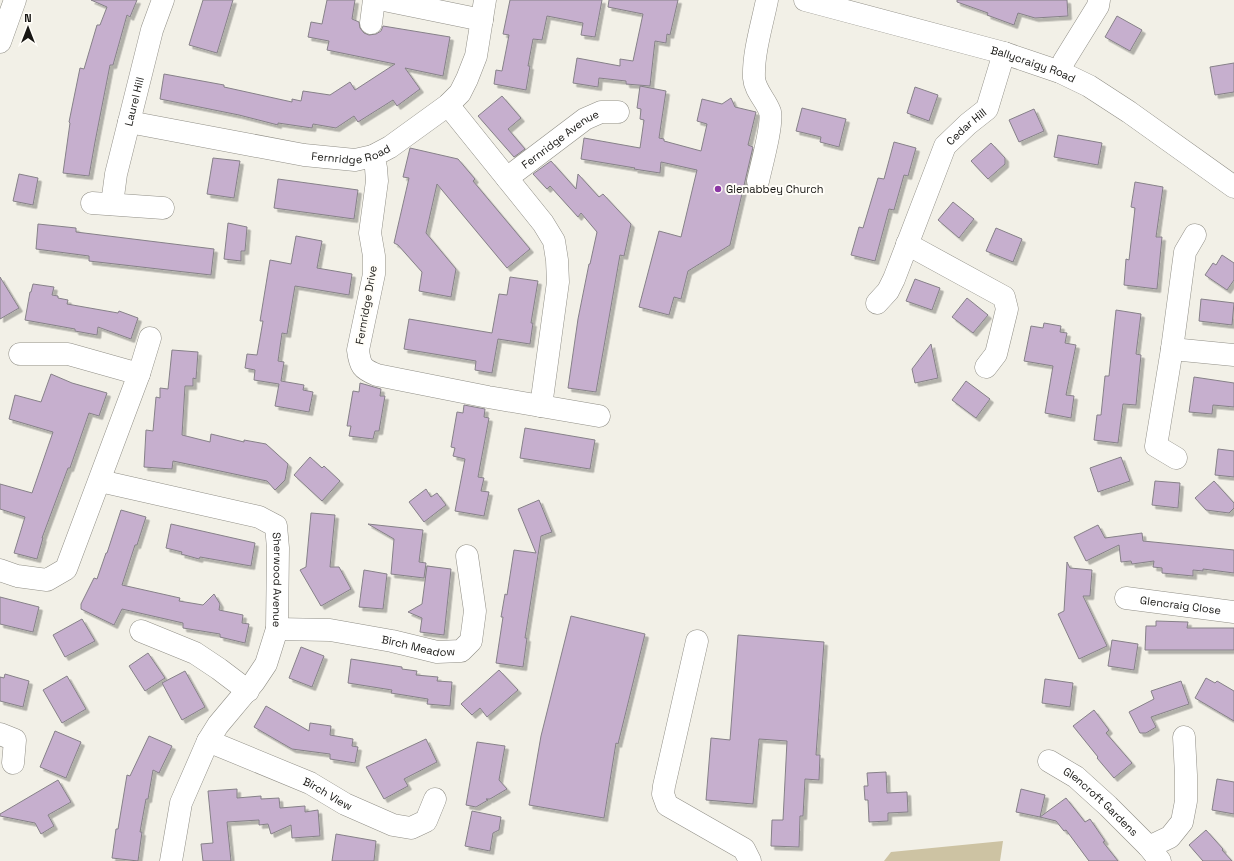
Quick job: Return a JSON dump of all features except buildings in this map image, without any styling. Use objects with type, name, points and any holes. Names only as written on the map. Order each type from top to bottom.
[{"type":"main road","points":[[0,42],[15,0]]},
{"type":"main road","name":"Laurel Hill","points":[[163,0],[152,30],[116,174],[102,204],[163,208]]},
{"type":"main road","points":[[371,23],[374,0]]},
{"type":"main road","points":[[384,0],[484,10]]},
{"type":"main road","points":[[758,181],[769,133],[770,112],[754,81],[754,65],[767,0]]},
{"type":"main road","points":[[1060,72],[1064,61],[1098,6],[1099,0]]},
{"type":"main road","name":"Ballycraigy Road","points":[[814,1],[1004,54],[1060,72],[1089,86],[1129,112],[1234,187]]},
{"type":"main road","name":"Fernridge Road","points":[[129,122],[304,155],[355,160],[373,156],[390,147],[448,105],[460,93],[476,56],[484,10]]},
{"type":"main road","name":"Cedar Hill","points":[[877,303],[888,291],[894,279],[944,146],[988,108],[1004,54]]},
{"type":"main road","points":[[448,105],[508,178],[543,223],[554,241],[558,282],[541,406]]},
{"type":"main road","name":"Fernridge Avenue","points":[[508,178],[585,118],[601,112],[618,112]]},
{"type":"main road","name":"Fernridge Drive","points":[[373,156],[377,181],[370,233],[374,256],[374,274],[358,350],[359,362],[365,370],[377,375],[600,416]]},
{"type":"main road","points":[[1176,458],[1156,446],[1172,349],[1185,252],[1195,235]]},
{"type":"main road","points":[[907,244],[1004,297],[1007,309],[996,354],[986,367]]},
{"type":"main road","points":[[0,570],[17,576],[47,580],[66,569],[139,374],[150,338]]},
{"type":"main road","points":[[1172,349],[1234,355]]},
{"type":"main road","points":[[20,354],[68,354],[139,374]]},
{"type":"main road","name":"Sherwood Avenue","points":[[100,481],[260,517],[276,526],[278,548],[277,629],[266,664],[248,690],[218,725],[208,741],[181,803],[171,861]]},
{"type":"main road","name":"Birch Meadow","points":[[277,629],[330,630],[392,641],[437,652],[461,651],[471,641],[475,611],[467,556]]},
{"type":"main road","name":"Glencraig Close","points":[[1126,598],[1234,612]]},
{"type":"main road","points":[[141,631],[195,653],[248,690]]},
{"type":"main road","points":[[697,641],[663,794],[667,805],[744,849],[750,861]]},
{"type":"main road","points":[[0,734],[15,740],[13,762]]},
{"type":"main road","name":"Glencroft Gardens","points":[[1049,761],[1076,777],[1108,806],[1154,854],[1182,822],[1186,801],[1184,737]]},
{"type":"main road","name":"Birch View","points":[[208,741],[310,783],[345,804],[393,825],[410,828],[426,821],[435,798]]},
{"type":"shaded area","points":[[1003,841],[1000,861],[884,861],[891,852]]},
{"type":"place","name":"Glenabbey Church","points":[[718,189]]}]
